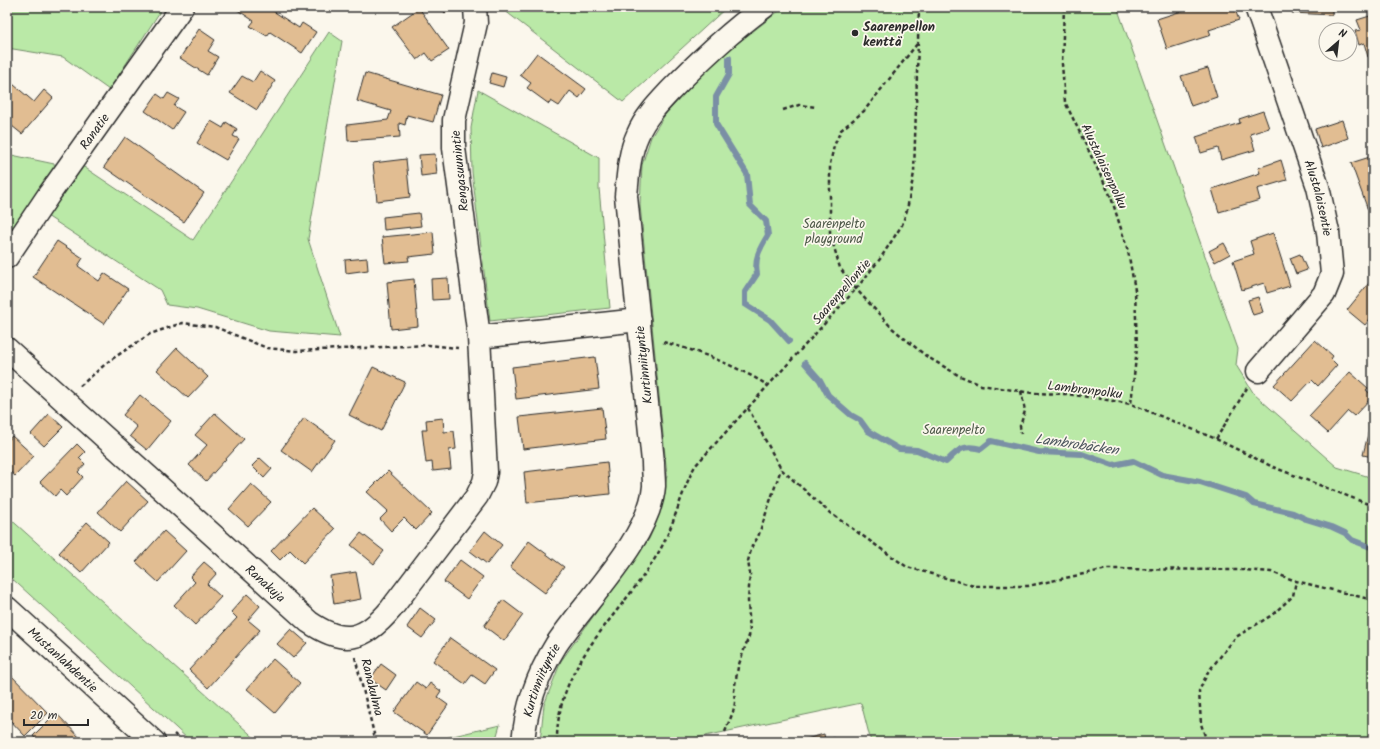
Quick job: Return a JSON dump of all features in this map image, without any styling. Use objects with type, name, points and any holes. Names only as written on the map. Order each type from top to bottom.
[{"type":"street","name":"Ranatie","points":[[7,257],[50,193],[182,7]]},
{"type":"street","name":"Rengasuunintie","points":[[475,7],[476,23],[454,120],[454,148],[480,344],[484,446]]},
{"type":"street","name":"Alustalaisentie","points":[[1256,7],[1318,187],[1328,232],[1332,274],[1324,294],[1258,371]]},
{"type":"street","name":"Kurtinniityntie","points":[[523,742],[530,704],[538,679],[556,646],[636,537],[649,506],[654,487],[653,462],[626,196],[629,165],[638,133],[654,109],[698,62],[733,30],[759,10]]},
{"type":"street","points":[[480,344],[639,320]]},
{"type":"street","name":"Ranakuja","points":[[7,349],[308,622],[331,635],[351,637],[366,633],[382,620],[477,496],[484,482],[486,472],[484,446]]},
{"type":"street","name":"Mustanlahdentie","points":[[7,608],[154,742]]},
{"type":"path","name":"Saarenpellontie","points":[[738,420],[856,289],[880,259],[902,225],[908,210],[914,173],[919,7]]},
{"type":"path","name":"Alustalaisenpolku","points":[[1064,7],[1062,64],[1065,102],[1111,197],[1128,251],[1136,290],[1137,348],[1130,404]]},
{"type":"path","name":"Lambronpolku","points":[[917,44],[864,112],[841,130],[832,152],[830,164],[830,233],[840,268],[856,289],[892,328],[926,356],[958,375],[981,385],[1021,391],[1066,394],[1130,404],[1216,439],[1273,467],[1373,506]]},
{"type":"path","points":[[783,110],[799,105],[816,107]]},
{"type":"path","points":[[64,400],[109,361],[150,334],[182,323],[215,327],[267,348],[280,350],[296,351],[480,344]]},
{"type":"path","points":[[660,341],[680,346],[712,358],[754,377],[769,386]]},
{"type":"path","points":[[1216,439],[1258,371]]},
{"type":"path","points":[[1021,391],[1025,411],[1020,426],[1021,434]]},
{"type":"path","points":[[748,408],[781,469],[830,513],[907,567],[974,586],[1028,586],[1107,569],[1243,570],[1271,572],[1296,581],[1373,600]]},
{"type":"path","points":[[725,732],[735,703],[734,691],[738,668],[750,633],[748,601],[750,574],[748,561],[752,546],[758,538],[781,469]]},
{"type":"path","points":[[1207,742],[1201,724],[1199,692],[1208,672],[1236,637],[1272,615],[1293,596],[1296,581]]},
{"type":"path","name":"Ranakulma","points":[[351,637],[376,742]]},
{"type":"green space","points":[[7,7],[163,7],[109,90],[63,57],[7,48]]},
{"type":"green space","points":[[500,7],[727,7],[623,102]]},
{"type":"green space","name":"Saarenpelto","points":[[784,7],[1117,7],[1238,349],[1236,365],[1254,394],[1337,467],[1373,478],[1373,742],[871,742],[861,703],[677,742],[540,742],[544,705],[561,661],[649,539],[658,516],[667,475],[640,205],[642,165],[651,137],[666,113],[715,61]]},
{"type":"green space","points":[[329,32],[342,41],[308,239],[340,337],[269,331],[197,309],[167,305],[160,290],[44,214],[78,163],[193,240]]},
{"type":"green space","points":[[478,90],[599,158],[599,188],[610,308],[490,321],[472,172],[471,128]]},
{"type":"green space","points":[[7,154],[59,165],[7,239]]},
{"type":"green space","points":[[7,516],[259,742],[191,742],[7,574]]},
{"type":"green space","points":[[500,725],[495,742],[428,742]]},
{"type":"building","points":[[233,7],[267,7],[299,28],[302,23],[316,32],[302,53],[270,32],[267,36],[250,26],[254,21]]},
{"type":"building","points":[[440,7],[453,7],[445,13]]},
{"type":"building","points":[[1194,7],[1234,7],[1239,20],[1209,30],[1211,35],[1167,49],[1157,19]]},
{"type":"building","points":[[1292,7],[1332,7],[1332,15],[1292,13]]},
{"type":"building","points":[[419,8],[449,50],[432,61],[426,53],[417,60],[392,27]]},
{"type":"building","points":[[1373,15],[1373,56],[1368,57],[1364,43],[1359,45],[1358,30],[1361,30],[1357,20]]},
{"type":"building","points":[[199,29],[215,40],[208,51],[218,57],[207,75],[180,58]]},
{"type":"building","points":[[537,53],[586,89],[579,98],[570,91],[559,106],[551,101],[549,104],[527,88],[531,83],[520,75]]},
{"type":"building","points":[[1208,68],[1217,97],[1191,106],[1181,76]]},
{"type":"building","points":[[260,71],[275,81],[257,110],[230,93],[242,76],[253,82]]},
{"type":"building","points":[[365,73],[441,95],[433,122],[407,115],[405,125],[399,123],[400,137],[348,141],[347,125],[388,120],[391,111],[357,101]]},
{"type":"building","points":[[492,73],[506,77],[503,87],[489,83]]},
{"type":"building","points":[[7,79],[34,102],[44,90],[53,98],[22,134],[7,122]]},
{"type":"building","points":[[168,93],[179,99],[174,106],[184,112],[172,130],[145,111],[157,94],[164,99]]},
{"type":"building","points":[[1263,111],[1269,128],[1250,134],[1255,150],[1221,160],[1218,148],[1201,153],[1196,137],[1240,123],[1239,119]]},
{"type":"building","points":[[1342,120],[1348,138],[1321,148],[1315,129]]},
{"type":"building","points":[[211,121],[223,128],[226,122],[237,129],[233,136],[239,139],[226,160],[197,143]]},
{"type":"building","points":[[125,137],[204,193],[184,222],[104,167]]},
{"type":"building","points":[[435,154],[437,174],[421,176],[419,155]]},
{"type":"building","points":[[1373,156],[1373,208],[1368,210],[1351,163]]},
{"type":"building","points":[[406,159],[410,197],[377,201],[373,163]]},
{"type":"building","points":[[1281,160],[1287,180],[1257,189],[1260,200],[1219,212],[1212,189],[1260,173],[1258,168]]},
{"type":"building","points":[[419,213],[421,226],[384,230],[383,217]]},
{"type":"building","points":[[433,232],[435,254],[408,257],[409,261],[385,263],[382,237]]},
{"type":"building","points":[[1273,233],[1290,286],[1267,293],[1264,283],[1242,290],[1233,261],[1254,254],[1250,241]]},
{"type":"building","points":[[57,241],[83,258],[78,266],[99,281],[104,273],[128,289],[104,324],[33,277]]},
{"type":"building","points":[[1224,243],[1230,254],[1215,262],[1209,251]]},
{"type":"building","points":[[1300,254],[1307,270],[1296,274],[1290,258]]},
{"type":"building","points":[[367,258],[368,270],[346,273],[345,260]]},
{"type":"building","points":[[448,278],[449,299],[432,300],[431,279]]},
{"type":"building","points":[[1373,278],[1373,315],[1365,325],[1347,310]]},
{"type":"building","points":[[414,279],[418,326],[391,329],[387,282]]},
{"type":"building","points":[[1258,297],[1263,312],[1253,315],[1248,300]]},
{"type":"building","points":[[1315,340],[1333,356],[1331,359],[1337,365],[1318,386],[1312,380],[1292,401],[1274,385]]},
{"type":"building","points":[[177,348],[208,377],[188,398],[157,370]]},
{"type":"building","points":[[595,357],[599,389],[516,399],[512,367]]},
{"type":"building","points":[[373,367],[405,382],[381,431],[349,415]]},
{"type":"building","points":[[1350,372],[1368,388],[1366,390],[1373,396],[1354,416],[1348,411],[1328,433],[1309,416]]},
{"type":"building","points":[[7,392],[12,396],[7,401]]},
{"type":"building","points":[[140,395],[171,421],[147,450],[130,436],[137,427],[123,415]]},
{"type":"building","points":[[602,408],[606,439],[523,449],[519,417]]},
{"type":"building","points":[[215,413],[244,439],[206,481],[189,465],[207,445],[195,435]]},
{"type":"building","points":[[1373,413],[1373,457],[1363,455]]},
{"type":"building","points":[[49,414],[63,427],[44,446],[31,434]]},
{"type":"building","points":[[304,418],[335,440],[312,472],[281,450]]},
{"type":"building","points":[[443,418],[444,432],[454,431],[456,449],[449,450],[451,469],[433,471],[432,462],[426,463],[422,430],[427,430],[426,420]]},
{"type":"building","points":[[12,436],[34,456],[15,476],[7,469],[7,442]]},
{"type":"building","points":[[77,444],[85,452],[79,458],[85,464],[78,472],[83,477],[66,496],[60,490],[55,496],[40,482]]},
{"type":"building","points":[[260,458],[272,469],[264,478],[252,466]]},
{"type":"building","points":[[607,462],[610,494],[527,503],[524,472]]},
{"type":"building","points":[[388,471],[432,513],[416,530],[404,518],[391,531],[380,519],[388,511],[367,492]]},
{"type":"building","points":[[126,481],[148,501],[120,532],[98,512]]},
{"type":"building","points":[[251,484],[271,502],[248,526],[229,509]]},
{"type":"building","points":[[312,508],[335,529],[303,563],[290,550],[280,560],[271,551]]},
{"type":"building","points":[[87,522],[109,542],[81,573],[59,553]]},
{"type":"building","points":[[164,531],[186,551],[158,582],[136,562]]},
{"type":"building","points":[[485,531],[502,545],[487,564],[470,551]]},
{"type":"building","points":[[361,533],[384,551],[374,564],[351,545]]},
{"type":"building","points":[[529,541],[564,567],[545,593],[510,567]]},
{"type":"building","points":[[460,560],[483,577],[467,599],[444,582]]},
{"type":"building","points":[[204,562],[217,573],[207,584],[221,597],[195,625],[174,605],[195,582],[190,577]]},
{"type":"building","points":[[356,572],[361,599],[334,604],[330,576]]},
{"type":"building","points":[[247,594],[260,606],[248,620],[260,630],[208,688],[189,670],[237,618],[231,612]]},
{"type":"building","points":[[503,600],[523,615],[504,641],[484,626]]},
{"type":"building","points":[[420,608],[436,620],[422,638],[407,627]]},
{"type":"building","points":[[291,629],[307,643],[293,658],[277,644]]},
{"type":"building","points":[[450,638],[495,670],[485,684],[472,675],[465,684],[433,661]]},
{"type":"building","points":[[273,659],[300,683],[275,713],[247,689]]},
{"type":"building","points":[[381,664],[396,675],[386,690],[370,679]]},
{"type":"building","points":[[7,671],[48,713],[25,736],[7,717]]},
{"type":"building","points":[[416,682],[426,689],[430,683],[441,691],[437,697],[448,705],[427,735],[394,712]]},
{"type":"building","points":[[56,713],[84,742],[38,742],[33,736]]},
{"type":"building","points":[[824,734],[825,740],[834,738],[835,742],[796,742]]},
{"type":"waterway","name":"Lambrobäcken","points":[[729,58],[729,74],[716,97],[716,124],[747,174],[750,205],[766,221],[768,235],[757,258],[757,274],[745,292],[745,304],[770,320],[789,341]]},
{"type":"waterway","name":"Lambrobäcken","points":[[805,363],[820,380],[828,395],[851,415],[860,420],[868,431],[899,449],[917,450],[946,462],[961,449],[970,447],[981,449],[991,441],[1039,452],[1082,454],[1113,465],[1133,461],[1162,475],[1200,482],[1246,497],[1254,504],[1293,513],[1306,519],[1332,527],[1345,533],[1352,540],[1373,548]]},
{"type":"place","name":"Saarenpellon kenttä","points":[[855,33]]},
{"type":"park label","name":"Saarenpelto playground","points":[[834,230]]}]
